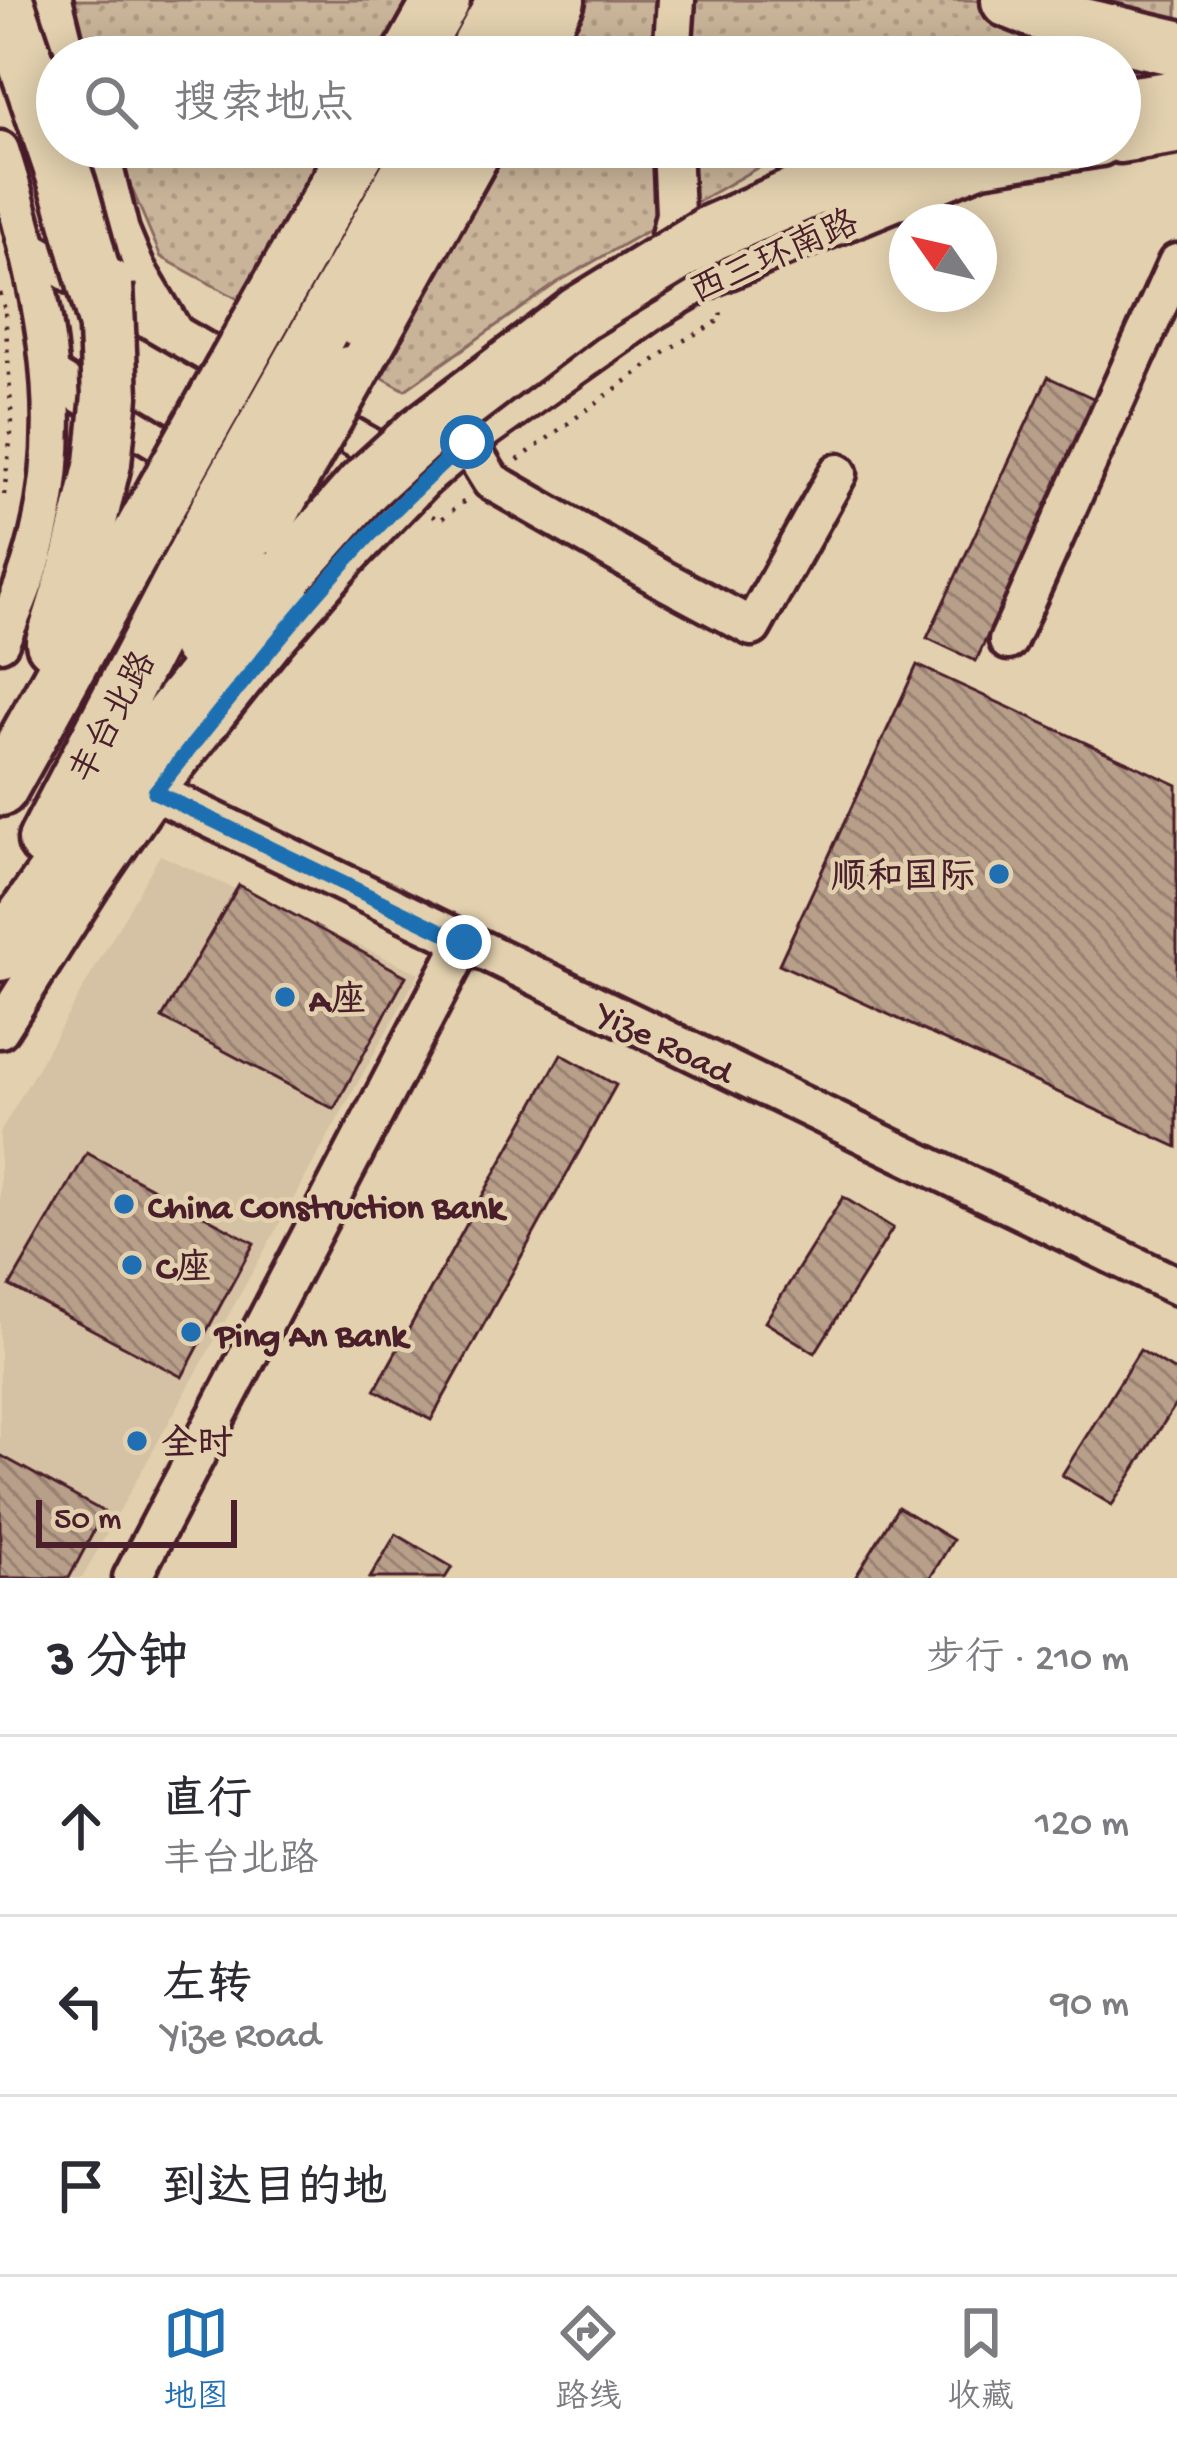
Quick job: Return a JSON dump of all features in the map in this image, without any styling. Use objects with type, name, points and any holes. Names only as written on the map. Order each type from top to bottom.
[{"type":"highway","points":[[5,0],[36,92]]},
{"type":"highway","points":[[44,0],[53,36]]},
{"type":"highway","points":[[422,36],[442,0]]},
{"type":"highway","points":[[486,36],[506,0]]},
{"type":"highway","points":[[537,36],[557,0]]},
{"type":"highway","points":[[1009,0],[1062,21],[1126,36]]},
{"type":"highway","points":[[1141,40],[1177,48]]},
{"type":"highway","points":[[1141,103],[1177,98]]},
{"type":"highway","points":[[62,168],[106,322]]},
{"type":"highway","points":[[10,771],[80,558],[104,463],[110,396],[103,248],[84,168]]},
{"type":"highway","name":"丰台北路","points":[[10,771],[347,168]]},
{"type":"highway","points":[[257,534],[321,328],[411,168]]},
{"type":"highway","points":[[0,953],[142,782],[257,534],[464,168]]},
{"type":"highway","points":[[257,534],[364,486],[421,434],[579,314],[711,233],[869,168]]},
{"type":"highway","name":"丰台北路","points":[[0,927],[257,534]]},
{"type":"street","points":[[63,0],[72,36]]},
{"type":"street","points":[[673,36],[676,0]]},
{"type":"street","points":[[1141,141],[1177,135]]},
{"type":"street","points":[[0,150],[7,197],[29,248],[51,376],[53,444],[46,506],[25,584],[0,642]]},
{"type":"street","points":[[104,168],[120,231],[135,267],[175,335]]},
{"type":"street","points":[[654,310],[675,214],[673,168]]},
{"type":"street","name":"西三环南路","points":[[467,442],[654,310],[709,278],[977,168]]},
{"type":"street","points":[[29,248],[425,478]]},
{"type":"street","points":[[1008,641],[1177,263]]},
{"type":"street","points":[[51,376],[349,557]]},
{"type":"street","points":[[467,442],[491,481],[752,627],[838,473]]},
{"type":"street","name":"丰台北路","points":[[0,1029],[92,884],[142,782],[349,557],[467,442]]},
{"type":"street","name":"Yize Road","points":[[142,782],[1177,1286]]},
{"type":"street","points":[[132,1578],[464,942]]},
{"type":"path","points":[[0,293],[4,310]]},
{"type":"shaded area","points":[[50,0],[1177,0],[1177,62],[1141,70],[1141,36],[66,36]]},
{"type":"shaded area","points":[[123,168],[757,168],[558,282],[405,390],[161,257]]},
{"type":"shaded area","points":[[160,855],[419,973],[82,1578],[0,1578],[0,1133]]},
{"type":"building","points":[[1048,377],[1097,400],[976,661],[927,638]]},
{"type":"building","name":"顺和国际","points":[[917,665],[1177,785],[1177,1147],[779,964]]},
{"type":"building","name":"A座","points":[[239,885],[406,976],[334,1109],[162,1018]]},
{"type":"building","points":[[561,1054],[616,1085],[431,1420],[375,1390]]},
{"type":"building","name":"C座","points":[[87,1153],[254,1243],[182,1377],[10,1286]]},
{"type":"building","points":[[843,1197],[893,1228],[815,1353],[765,1322]]},
{"type":"building","points":[[1140,1350],[1177,1372],[1177,1402],[1112,1505],[1062,1475]]},
{"type":"building","points":[[0,1455],[104,1512],[69,1578],[0,1578]]},
{"type":"building","points":[[898,1507],[953,1540],[930,1578],[855,1578]]},
{"type":"building","points":[[396,1534],[452,1567],[445,1578],[370,1578]]},
{"type":"place","name":"顺和国际","points":[[999,874]]},
{"type":"place","name":"A座","points":[[285,997]]},
{"type":"place","name":"China Construction Bank","points":[[124,1204]]},
{"type":"place","name":"C座","points":[[132,1265]]},
{"type":"place","name":"Ping An Bank","points":[[191,1332]]},
{"type":"place","name":"全时","points":[[137,1441]]},
{"type":"route","points":[[464,942],[155,792],[349,557],[467,442]]}]
